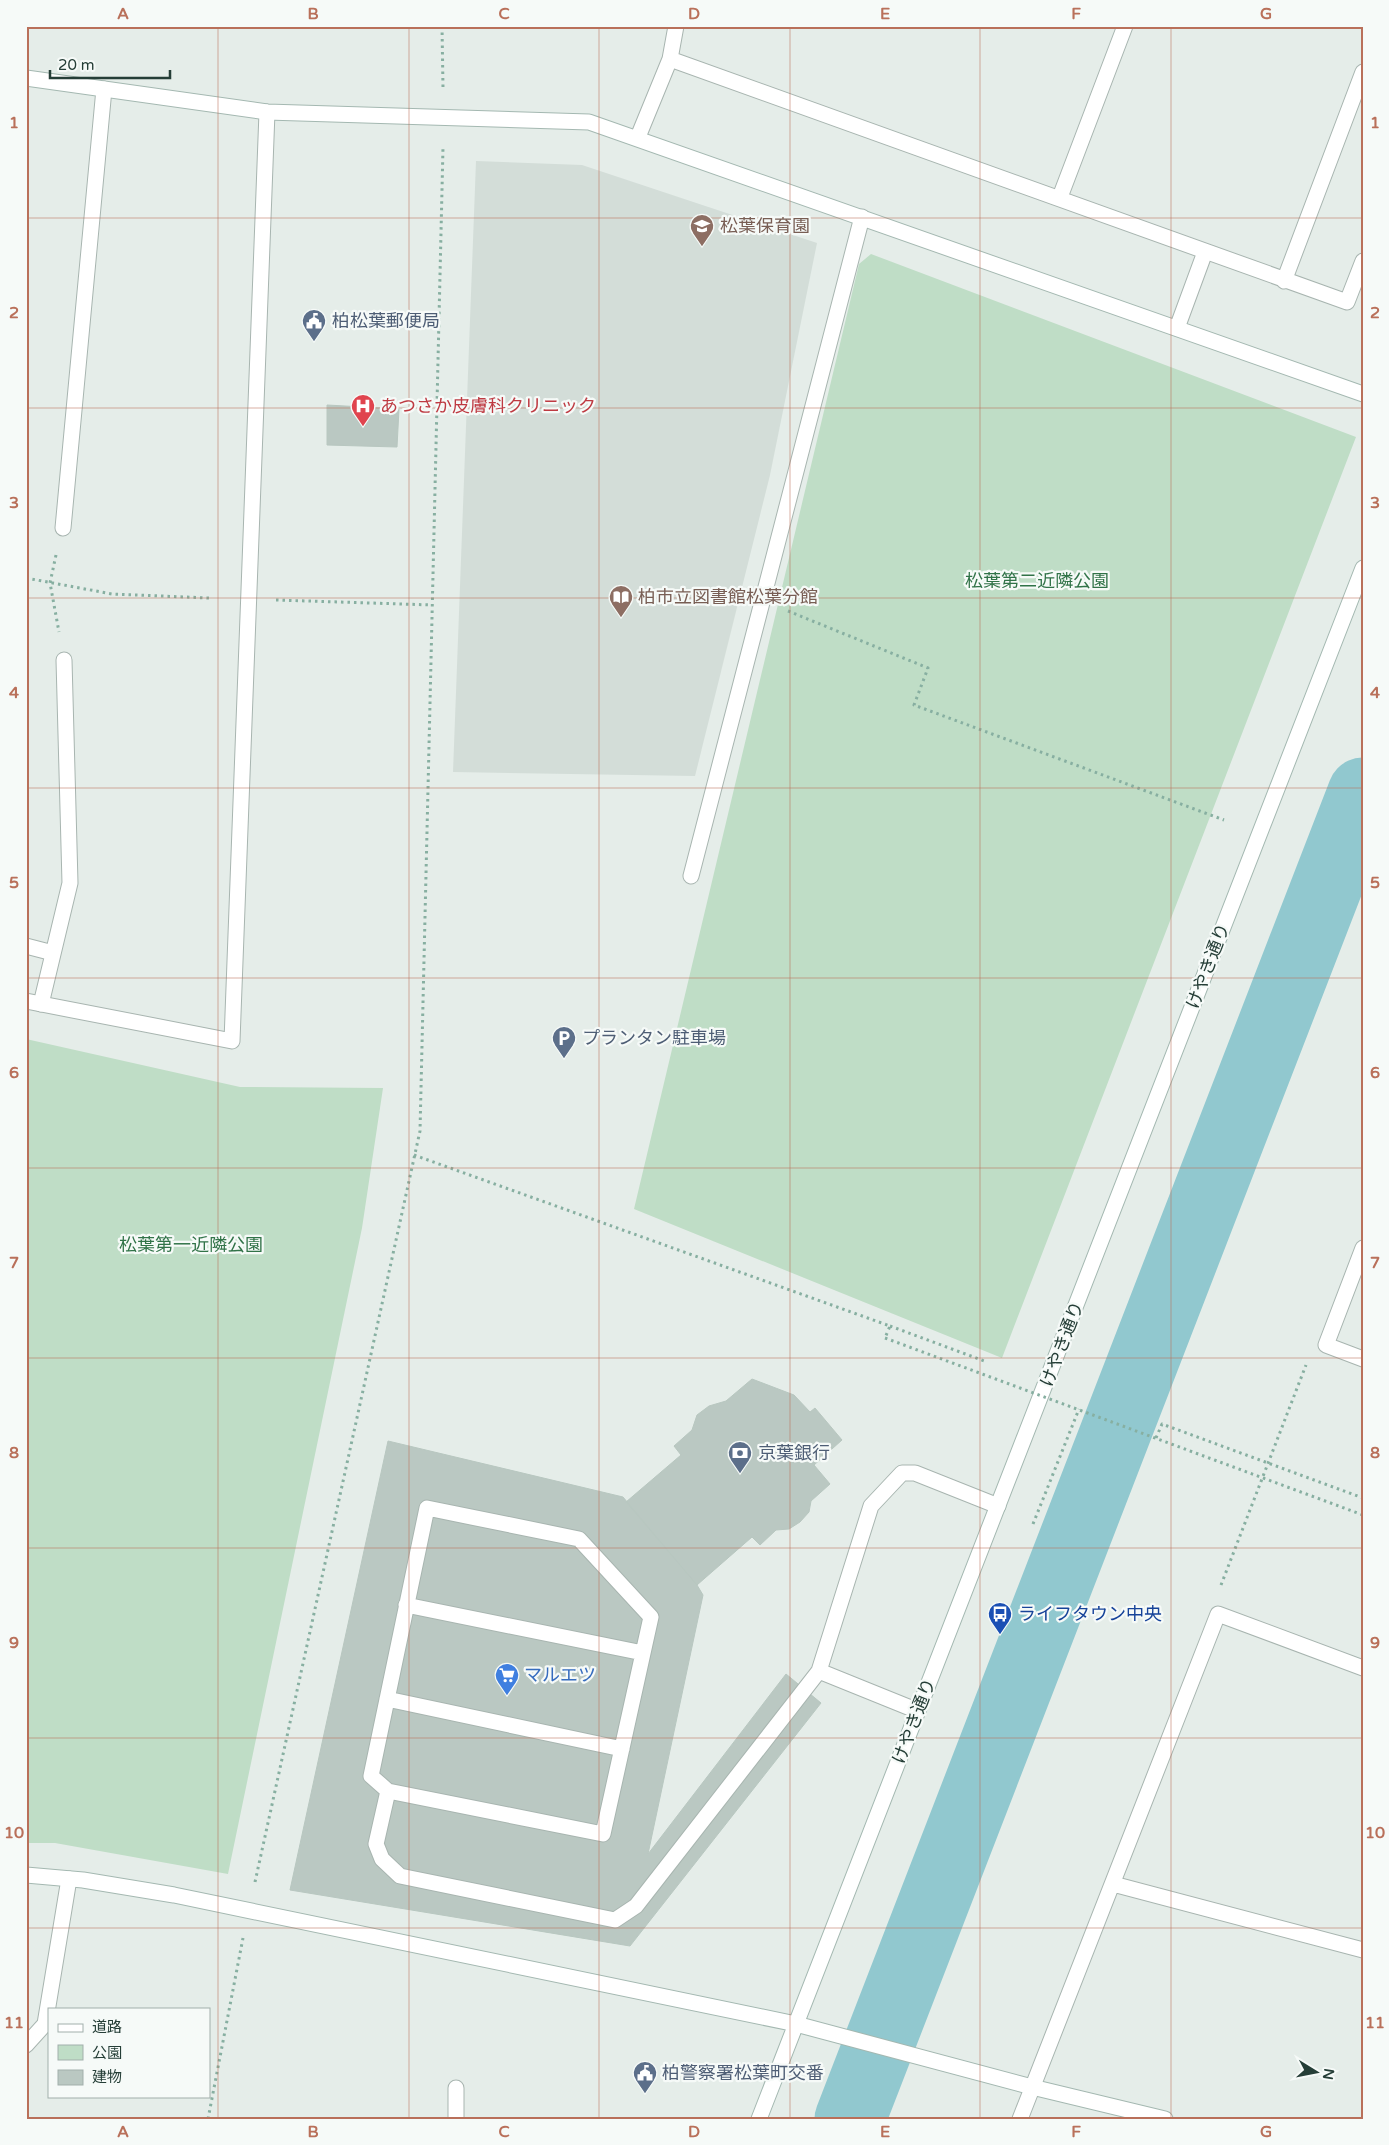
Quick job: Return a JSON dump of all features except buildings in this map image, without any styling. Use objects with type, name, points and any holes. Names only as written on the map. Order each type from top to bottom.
[{"type":"street","points":[[638,137],[670,59],[676,26]]},
{"type":"street","points":[[1060,197],[1125,26]]},
{"type":"street","points":[[670,59],[1060,197],[1205,252],[1346,302],[1363,261]]},
{"type":"street","points":[[1284,281],[1363,72]]},
{"type":"street","points":[[26,78],[266,112],[589,122],[638,137],[1363,394]]},
{"type":"street","points":[[63,528],[104,89]]},
{"type":"street","points":[[64,660],[70,883],[53,953],[33,1003],[232,1041],[266,112]]},
{"type":"street","points":[[691,876],[862,217]]},
{"type":"street","points":[[1177,328],[1205,252]]},
{"type":"street","name":"けやき通り","points":[[759,2119],[1363,568]]},
{"type":"street","points":[[26,946],[53,953]]},
{"type":"street","points":[[1363,1248],[1326,1345],[1363,1359]]},
{"type":"street","points":[[388,1791],[376,1844],[382,1859],[400,1876],[615,1920],[636,1906],[819,1670],[871,1506],[902,1473],[915,1473],[998,1506]]},
{"type":"street","points":[[427,1508],[579,1539],[651,1617],[603,1834],[388,1791],[371,1776],[406,1605],[427,1508]]},
{"type":"street","points":[[406,1605],[643,1653]]},
{"type":"street","points":[[1020,2119],[1218,1614],[1363,1668]]},
{"type":"street","points":[[819,1670],[918,1710]]},
{"type":"street","points":[[387,1698],[622,1749]]},
{"type":"street","points":[[26,1875],[69,1879],[174,1895],[796,2024],[1032,2087],[1165,2119]]},
{"type":"street","points":[[26,2045],[45,2024],[69,1879]]},
{"type":"street","points":[[1113,1884],[1363,1950]]},
{"type":"street","points":[[456,2088],[456,2119]]},
{"type":"path","points":[[208,2119],[249,1910],[420,1132],[443,118],[442,26]]},
{"type":"path","points":[[26,578],[112,594],[209,598]]},
{"type":"path","points":[[50,583],[64,660]]},
{"type":"path","points":[[270,600],[432,605]]},
{"type":"path","points":[[762,601],[928,668],[914,705],[1224,820]]},
{"type":"path","points":[[414,1155],[987,1362]]},
{"type":"path","points":[[890,1326],[885,1338],[1363,1515]]},
{"type":"path","points":[[1218,1614],[1218,1593],[1307,1362],[1326,1345]]},
{"type":"path","points":[[1034,1524],[1079,1409]]},
{"type":"path","points":[[1156,1438],[1162,1424],[1363,1498]]},
{"type":"shaded area","points":[[476,161],[582,165],[817,243],[770,475],[695,776],[453,772]]},
{"type":"green space","name":"松葉第二近隣公園","points":[[871,254],[1356,437],[1002,1358],[634,1209],[859,264]]},
{"type":"green space","name":"松葉第一近隣公園","points":[[26,1039],[240,1087],[383,1088],[362,1228],[228,1874],[55,1843],[26,1843]]},
{"type":"waterway","points":[[850,2119],[1363,793]]},
{"type":"place","name":"松葉保育園","points":[[702,247]]},
{"type":"place","name":"柏松葉郵便局","points":[[314,342]]},
{"type":"place","name":"あつさか皮膚科クリニック","points":[[363,427]]},
{"type":"place","name":"柏市立図書館松葉分館","points":[[621,618]]},
{"type":"place","name":"プランタン駐車場","points":[[564,1059]]},
{"type":"place","name":"京葉銀行","points":[[740,1474]]},
{"type":"place","name":"ライフタウン中央","points":[[1000,1635]]},
{"type":"place","name":"マルエツ","points":[[507,1696]]},
{"type":"place","name":"柏警察署松葉町交番","points":[[645,2094]]}]
